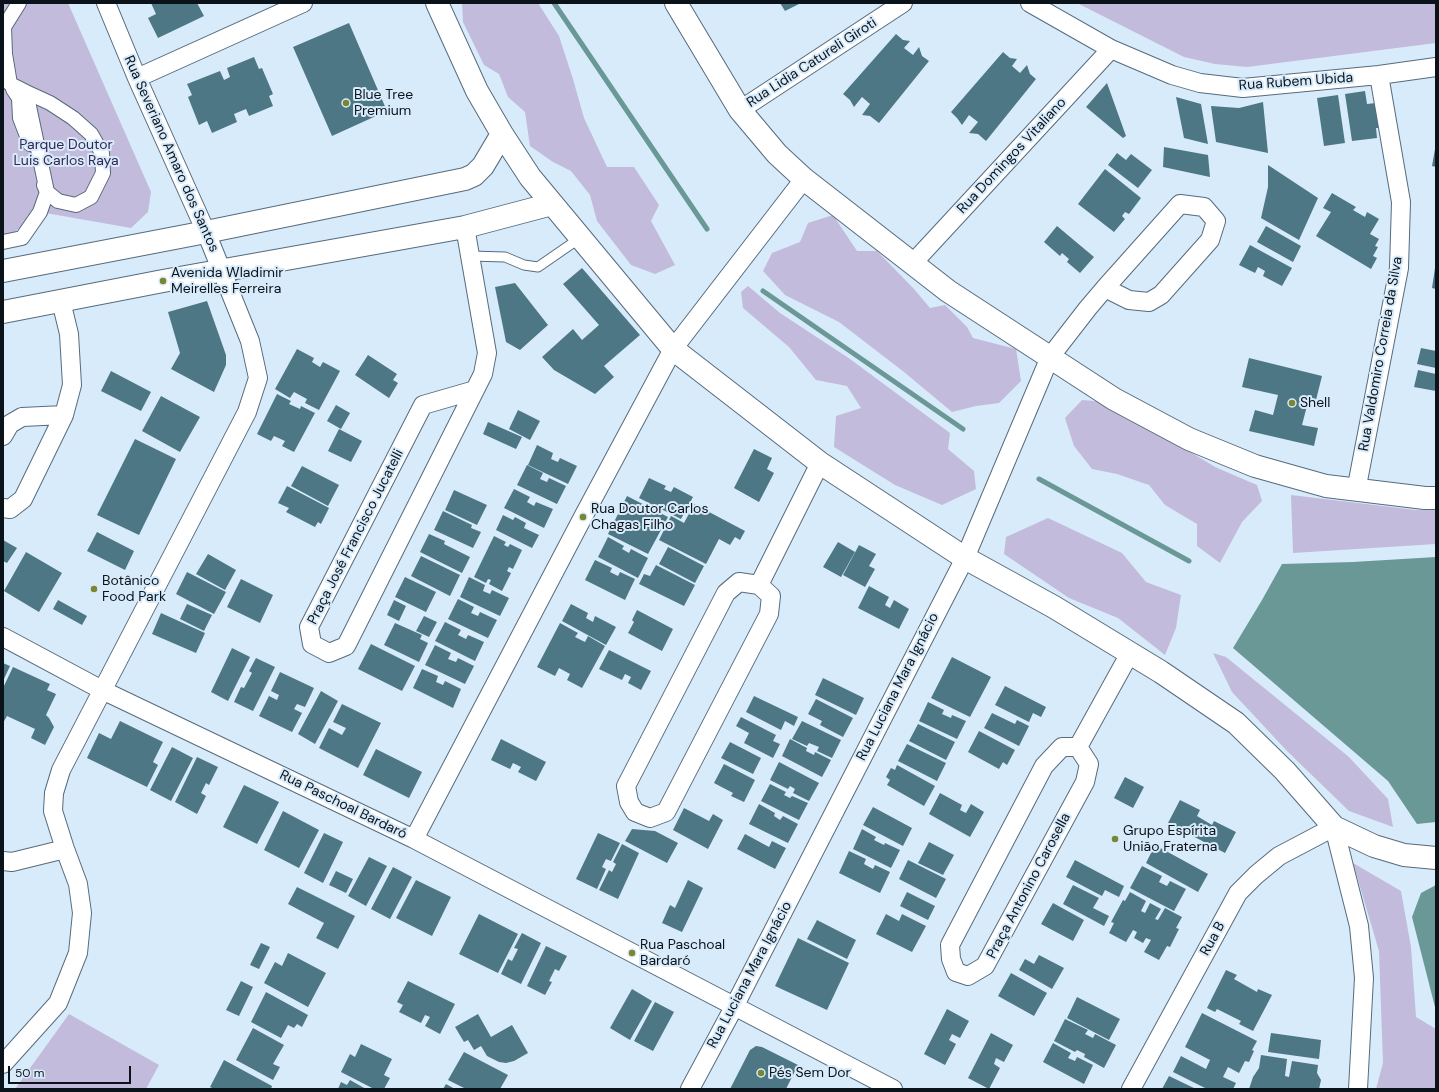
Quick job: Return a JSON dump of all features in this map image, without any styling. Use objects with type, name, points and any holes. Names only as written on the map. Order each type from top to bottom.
[{"type":"main road","points":[[437,3],[477,91],[502,134],[530,177],[673,349],[820,463],[965,558],[1054,607],[1130,653],[1161,672],[1236,723],[1285,771],[1334,827],[1374,846],[1404,855],[1436,858]]},
{"type":"main road","points":[[676,3],[740,110],[777,154],[804,179],[948,291],[1114,399],[1189,439],[1255,466],[1326,486],[1356,491],[1436,498]]},
{"type":"main road","points":[[3,271],[206,232],[465,179],[474,175],[484,166],[502,134]]},
{"type":"main road","points":[[3,312],[221,270],[465,226],[552,204]]},
{"type":"street","points":[[6,80],[26,92],[50,103],[73,118],[91,134],[102,153],[103,173],[91,197],[76,205],[58,201],[47,192],[20,118],[19,98],[6,80],[4,27],[19,3]]},
{"type":"street","name":"Rua Severiano Amaro dos Santos","points":[[3,1064],[58,1003],[78,953],[82,913],[78,884],[53,812],[54,793],[61,770],[247,412],[258,378],[250,341],[206,232],[137,78],[106,3]]},
{"type":"street","points":[[137,78],[303,3]]},
{"type":"street","name":"Rua Lidia Catureli Giroti","points":[[740,110],[903,3]]},
{"type":"street","name":"Rua Rubem Ubida","points":[[1030,3],[1111,49],[1172,75],[1200,83],[1244,88],[1379,75],[1436,67]]},
{"type":"street","name":"Rua Domingos Vitaliano","points":[[912,264],[1111,49]]},
{"type":"street","name":"Rua Valdomiro Correia da Silva","points":[[1356,491],[1399,268],[1401,202],[1379,75]]},
{"type":"street","points":[[3,242],[24,231],[47,203],[47,192],[26,92]]},
{"type":"street","points":[[414,839],[579,524],[673,349],[804,179]]},
{"type":"street","name":"Rua Luciana Mara Ignácio","points":[[690,1089],[734,1007],[965,558],[1050,357],[1088,308],[1105,288],[1180,204],[1204,207],[1216,221],[1210,240],[1161,295],[1149,302],[1129,300],[1105,288]]},
{"type":"street","name":"Praça José Francisco Jucatelli","points":[[465,226],[487,353],[484,374],[346,646],[329,653],[312,644],[309,627],[423,405],[475,390]]},
{"type":"street","points":[[3,508],[10,510],[23,499],[64,415],[72,385],[69,334],[61,301]]},
{"type":"street","points":[[3,436],[10,424],[22,417],[64,415]]},
{"type":"street","points":[[759,585],[820,463]]},
{"type":"street","points":[[739,582],[759,585],[771,596],[768,614],[666,812],[650,818],[635,812],[629,802],[626,786],[726,593],[739,582]]},
{"type":"street","name":"Rua Paschoal Bardaró","points":[[3,637],[102,690],[414,839],[893,1089]]},
{"type":"street","points":[[1078,747],[1130,653]]},
{"type":"street","name":"Praça Antonino Carosella","points":[[1062,747],[1078,747],[1089,764],[1085,782],[985,966],[968,976],[956,972],[951,959],[950,945],[1044,766],[1062,747]]},
{"type":"street","points":[[1334,827],[1360,926],[1364,978],[1358,1089]]},
{"type":"street","name":"Rua B","points":[[1131,1089],[1238,893],[1256,875],[1279,856],[1334,827]]},
{"type":"street","points":[[3,861],[12,862],[65,849]]},
{"type":"lane","points":[[470,256],[505,257],[524,266],[538,267],[580,238]]},
{"type":"green space","name":"Parque Doutor Luis Carlos Raya","points":[[3,3],[68,3],[151,192],[148,212],[131,228],[40,212],[3,241]]},
{"type":"green space","points":[[462,3],[538,3],[559,36],[584,118],[607,167],[634,167],[659,205],[651,221],[675,265],[655,274],[631,265],[597,221],[590,195],[571,171],[553,162],[530,146],[525,112],[508,97],[499,74],[484,65],[463,22]]},
{"type":"green space","points":[[1077,3],[1436,3],[1436,43],[1247,67],[1215,64],[1184,57]]},
{"type":"green space","points":[[833,215],[857,251],[877,251],[914,289],[930,308],[945,305],[967,327],[973,338],[1016,349],[1021,381],[999,403],[976,406],[952,412],[904,372],[839,322],[785,295],[763,271],[772,253],[800,242],[808,223]]},
{"type":"green space","points":[[748,286],[780,313],[850,359],[950,433],[948,449],[974,471],[976,489],[942,505],[895,485],[834,447],[836,416],[861,408],[847,386],[816,380],[789,347],[743,308],[741,292]]},
{"type":"green space","points":[[1082,400],[1106,402],[1144,428],[1215,467],[1257,485],[1262,501],[1242,522],[1220,563],[1197,546],[1197,524],[1165,505],[1149,485],[1117,474],[1092,469],[1074,446],[1065,418]]},
{"type":"green space","points":[[1291,495],[1416,510],[1436,509],[1436,544],[1293,553]]},
{"type":"green space","points":[[1048,518],[1122,553],[1146,582],[1181,595],[1176,628],[1165,655],[1118,618],[1069,598],[1004,554],[1006,537]]},
{"type":"green space","points":[[1213,653],[1226,657],[1349,757],[1388,799],[1393,827],[1349,811],[1287,751],[1232,692]]},
{"type":"green space","points":[[1353,863],[1401,891],[1411,947],[1416,1017],[1436,1029],[1436,1089],[1376,1089],[1383,1063],[1379,951]]},
{"type":"green space","points":[[69,1014],[159,1065],[146,1089],[15,1089]]},
{"type":"shaded area","points":[[1436,557],[1436,822],[1417,824],[1388,781],[1233,648],[1282,564],[1353,562]]},
{"type":"shaded area","points":[[1436,885],[1436,1011],[1412,917],[1421,893]]},
{"type":"building","points":[[151,3],[197,3],[204,16],[158,38],[148,18],[156,14]]},
{"type":"building","points":[[780,3],[801,3],[785,11]]},
{"type":"building","points":[[349,23],[387,111],[332,136],[293,47]]},
{"type":"building","points":[[896,34],[903,40],[910,41],[904,48],[913,55],[919,47],[922,56],[929,61],[879,123],[870,116],[862,115],[870,104],[862,97],[854,107],[850,100],[843,94]]},
{"type":"building","points":[[1003,52],[1010,58],[1017,59],[1012,66],[1020,73],[1027,65],[1030,74],[1036,79],[986,141],[978,134],[969,133],[978,122],[969,115],[962,125],[951,112]]},
{"type":"building","points":[[254,57],[259,69],[262,68],[273,94],[269,96],[273,106],[249,116],[246,109],[234,114],[237,122],[212,133],[207,121],[199,125],[188,97],[192,95],[187,84],[220,71],[224,80],[230,77],[227,68]]},
{"type":"building","points":[[1107,83],[1126,136],[1123,138],[1086,107]]},
{"type":"building","points":[[1365,91],[1367,104],[1376,103],[1379,128],[1376,128],[1377,138],[1352,141],[1345,94]]},
{"type":"building","points":[[1338,95],[1345,143],[1324,146],[1317,98]]},
{"type":"building","points":[[1176,97],[1201,104],[1208,144],[1184,138]]},
{"type":"building","points":[[1263,102],[1268,153],[1216,142],[1211,106],[1239,108]]},
{"type":"building","points":[[1164,147],[1208,155],[1210,177],[1163,167]]},
{"type":"building","points":[[1436,149],[1436,167],[1432,166]]},
{"type":"building","points":[[1117,153],[1126,160],[1131,154],[1152,170],[1138,188],[1108,165]]},
{"type":"building","points":[[1268,165],[1318,198],[1299,240],[1261,218],[1268,187]]},
{"type":"building","points":[[1105,169],[1141,198],[1129,214],[1125,212],[1122,216],[1125,219],[1114,232],[1078,204]]},
{"type":"building","points":[[1332,193],[1356,207],[1353,210],[1365,217],[1367,212],[1379,219],[1370,234],[1379,239],[1375,246],[1378,247],[1373,256],[1377,258],[1371,269],[1316,236],[1331,212],[1323,208]]},
{"type":"building","points":[[1057,226],[1094,257],[1080,273],[1067,262],[1069,259],[1062,253],[1060,256],[1044,242]]},
{"type":"building","points":[[1266,226],[1301,246],[1293,262],[1257,242]]},
{"type":"building","points":[[1250,245],[1292,268],[1282,286],[1263,276],[1265,271],[1258,267],[1255,273],[1239,265]]},
{"type":"building","points":[[582,268],[640,335],[604,366],[614,377],[595,394],[554,370],[542,357],[573,329],[582,340],[599,325],[563,284]]},
{"type":"building","points":[[1435,268],[1436,269],[1436,289],[1432,288]]},
{"type":"building","points":[[515,283],[548,325],[520,350],[506,342],[495,287]]},
{"type":"building","points":[[207,301],[226,355],[226,365],[214,392],[171,369],[180,353],[168,312]]},
{"type":"building","points":[[1421,348],[1436,351],[1436,368],[1417,364]]},
{"type":"building","points":[[297,349],[314,358],[312,362],[320,367],[323,362],[340,371],[319,410],[305,403],[307,399],[294,392],[290,398],[275,389]]},
{"type":"building","points":[[368,355],[397,374],[393,380],[398,383],[389,398],[355,375]]},
{"type":"building","name":"Shell","points":[[1249,358],[1322,376],[1315,404],[1308,402],[1302,425],[1318,428],[1314,446],[1249,431],[1255,410],[1273,415],[1278,395],[1242,387]]},
{"type":"building","points":[[1418,370],[1436,374],[1436,391],[1414,387]]},
{"type":"building","points":[[111,371],[151,392],[141,411],[101,391]]},
{"type":"building","points":[[277,394],[291,401],[289,404],[300,409],[301,406],[315,413],[294,452],[282,446],[285,441],[274,436],[271,441],[257,434]]},
{"type":"building","points":[[161,396],[200,417],[180,452],[142,431]]},
{"type":"building","points":[[336,405],[350,413],[341,429],[327,421]]},
{"type":"building","points":[[518,410],[540,421],[530,440],[509,429]]},
{"type":"building","points":[[488,422],[522,437],[516,449],[483,434]]},
{"type":"building","points":[[339,429],[362,441],[351,462],[328,451]]},
{"type":"building","points":[[135,439],[176,459],[139,535],[97,515]]},
{"type":"building","points":[[537,445],[553,453],[551,459],[558,462],[560,458],[577,466],[568,484],[528,465]]},
{"type":"building","points":[[754,449],[772,458],[767,469],[774,473],[759,502],[734,488]]},
{"type":"building","points":[[527,465],[543,473],[540,479],[547,482],[549,478],[566,486],[557,504],[517,485]]},
{"type":"building","points":[[302,466],[339,485],[328,506],[291,486]]},
{"type":"building","points":[[649,478],[666,486],[664,489],[671,492],[674,487],[693,497],[681,519],[639,498]]},
{"type":"building","points":[[287,486],[329,508],[321,524],[318,522],[315,527],[286,512],[289,508],[278,503]]},
{"type":"building","points":[[514,489],[530,497],[527,502],[534,506],[536,502],[553,509],[544,528],[504,508]]},
{"type":"building","points":[[454,490],[487,505],[477,525],[445,510]]},
{"type":"building","points":[[627,496],[668,517],[648,554],[608,534]]},
{"type":"building","points":[[694,504],[745,531],[740,540],[735,537],[730,545],[719,539],[706,564],[659,540],[671,516],[684,523]]},
{"type":"building","points":[[443,511],[472,525],[471,528],[481,532],[473,548],[434,530]]},
{"type":"building","points":[[503,515],[513,520],[515,517],[526,523],[524,528],[539,535],[532,548],[496,530]]},
{"type":"building","points":[[97,532],[134,551],[125,570],[87,551]]},
{"type":"building","points":[[429,534],[445,541],[444,544],[470,557],[462,573],[420,552]]},
{"type":"building","points":[[494,536],[506,542],[504,545],[508,547],[510,544],[522,550],[513,569],[509,567],[507,571],[511,573],[502,591],[489,584],[491,580],[488,579],[486,583],[474,577]]},
{"type":"building","points":[[608,537],[624,546],[622,549],[629,553],[631,549],[648,558],[638,578],[598,557]]},
{"type":"building","points":[[3,540],[17,548],[7,563],[3,561]]},
{"type":"building","points":[[838,542],[855,552],[841,577],[823,567]]},
{"type":"building","points":[[859,545],[876,554],[869,566],[875,569],[865,587],[843,575]]},
{"type":"building","points":[[668,547],[704,566],[695,583],[659,564]]},
{"type":"building","points":[[26,552],[62,573],[39,612],[4,591]]},
{"type":"building","points":[[208,554],[236,570],[225,590],[196,574]]},
{"type":"building","points":[[421,556],[460,575],[450,596],[411,576]]},
{"type":"building","points":[[595,560],[612,568],[610,572],[618,576],[620,572],[635,579],[625,600],[585,580]]},
{"type":"building","points":[[656,565],[695,585],[684,606],[639,584],[644,574],[650,576]]},
{"type":"building","points":[[187,572],[226,592],[214,614],[176,594]]},
{"type":"building","points":[[405,577],[436,592],[426,612],[395,597]]},
{"type":"building","points":[[469,577],[485,585],[483,591],[490,594],[492,590],[509,598],[500,616],[460,597]]},
{"type":"building","points":[[241,579],[273,595],[260,623],[227,607]]},
{"type":"building","points":[[869,586],[889,597],[885,605],[890,608],[894,600],[909,609],[899,629],[858,608]]},
{"type":"building","points":[[458,599],[474,607],[471,613],[478,616],[480,612],[497,620],[488,638],[448,619]]},
{"type":"building","points":[[58,600],[87,616],[82,625],[53,609]]},
{"type":"building","points":[[394,600],[406,606],[399,621],[387,615]]},
{"type":"building","points":[[187,604],[212,615],[204,631],[180,619]]},
{"type":"building","points":[[571,604],[588,613],[586,618],[593,622],[595,616],[616,627],[606,645],[562,621]]},
{"type":"building","points":[[637,610],[673,629],[662,651],[628,633],[634,622],[632,620]]},
{"type":"building","points":[[161,613],[205,633],[196,653],[152,634]]},
{"type":"building","points":[[424,616],[437,622],[429,637],[416,631]]},
{"type":"building","points":[[445,622],[461,630],[458,635],[466,639],[468,635],[484,642],[475,661],[435,641]]},
{"type":"building","points":[[395,623],[422,635],[420,639],[428,643],[419,662],[384,645]]},
{"type":"building","points":[[560,623],[578,633],[575,637],[585,642],[588,636],[605,646],[582,688],[567,680],[570,674],[559,668],[555,676],[537,667]]},
{"type":"building","points":[[371,644],[415,666],[402,691],[358,669]]},
{"type":"building","points":[[435,645],[451,653],[448,659],[456,662],[458,658],[474,666],[465,684],[425,665]]},
{"type":"building","points":[[232,648],[250,657],[228,701],[211,692]]},
{"type":"building","points":[[609,650],[651,671],[641,690],[628,683],[631,677],[625,674],[622,680],[599,669]]},
{"type":"building","points":[[952,657],[991,677],[970,717],[931,698]]},
{"type":"building","points":[[256,658],[275,667],[253,711],[234,702],[241,687],[244,688],[252,673],[249,671]]},
{"type":"building","points":[[3,663],[10,666],[3,681]]},
{"type":"building","points":[[13,667],[50,684],[47,690],[56,694],[46,715],[54,727],[45,745],[31,738],[35,729],[7,716],[3,723],[3,688]]},
{"type":"building","points":[[422,669],[438,676],[436,682],[443,685],[445,681],[461,689],[453,708],[413,688]]},
{"type":"building","points":[[280,672],[314,688],[305,707],[297,704],[294,709],[302,713],[292,732],[259,716],[269,696],[277,700],[279,695],[271,691]]},
{"type":"building","points":[[823,678],[864,698],[856,715],[815,695]]},
{"type":"building","points":[[1005,686],[1046,707],[1041,717],[1033,713],[1029,722],[995,705]]},
{"type":"building","points":[[321,691],[338,701],[315,744],[298,734]]},
{"type":"building","points":[[754,696],[798,717],[794,726],[785,721],[781,730],[746,712]]},
{"type":"building","points":[[816,699],[853,718],[843,737],[820,725],[822,721],[808,714]]},
{"type":"building","points":[[928,702],[944,710],[942,714],[951,718],[952,715],[966,721],[957,739],[919,721]]},
{"type":"building","points":[[342,704],[381,723],[358,768],[319,748],[329,728],[342,735],[346,728],[333,722]]},
{"type":"building","points":[[992,713],[1015,724],[1017,720],[1029,726],[1019,746],[984,728]]},
{"type":"building","points":[[741,717],[776,735],[773,741],[780,744],[773,758],[744,743],[749,733],[736,726]]},
{"type":"building","points":[[120,721],[163,742],[153,762],[158,765],[147,787],[87,758],[99,733],[111,739]]},
{"type":"building","points":[[802,721],[841,740],[832,758],[817,751],[819,747],[809,743],[807,746],[792,739]]},
{"type":"building","points":[[918,724],[955,742],[946,760],[909,741]]},
{"type":"building","points":[[979,731],[1015,750],[1007,765],[1003,762],[999,769],[968,752]]},
{"type":"building","points":[[501,739],[546,762],[536,781],[518,772],[521,767],[513,763],[510,769],[491,760]]},
{"type":"building","points":[[790,739],[807,748],[806,751],[814,755],[815,752],[831,760],[822,777],[782,756]]},
{"type":"building","points":[[730,742],[761,758],[753,774],[721,758]]},
{"type":"building","points":[[907,744],[946,763],[937,781],[898,761]]},
{"type":"building","points":[[172,747],[193,758],[171,801],[150,790]]},
{"type":"building","points":[[376,749],[422,772],[409,798],[363,775]]},
{"type":"building","points":[[197,757],[218,767],[209,785],[206,783],[201,793],[206,796],[197,814],[175,802]]},
{"type":"building","points":[[779,762],[819,783],[809,801],[793,793],[795,789],[790,786],[788,789],[770,780]]},
{"type":"building","points":[[724,764],[755,780],[744,802],[731,796],[733,793],[714,783]]},
{"type":"building","points":[[897,765],[935,786],[924,806],[887,785],[890,780],[886,777],[891,768],[895,770]]},
{"type":"building","points":[[1125,777],[1144,787],[1133,808],[1114,798]]},
{"type":"building","points":[[770,784],[786,792],[784,795],[790,798],[792,796],[808,803],[799,820],[761,801]]},
{"type":"building","points":[[244,785],[279,802],[257,844],[223,827]]},
{"type":"building","points":[[940,793],[962,805],[960,810],[966,813],[971,804],[984,812],[970,837],[929,814]]},
{"type":"building","points":[[1180,800],[1200,810],[1197,816],[1212,825],[1214,821],[1236,832],[1225,853],[1168,823]]},
{"type":"building","points":[[759,804],[775,813],[774,816],[780,820],[783,816],[798,824],[788,843],[749,824]]},
{"type":"building","points":[[873,807],[912,828],[903,846],[863,825]]},
{"type":"building","points":[[684,808],[709,821],[713,814],[723,820],[708,849],[673,830]]},
{"type":"building","points":[[283,811],[319,830],[299,868],[264,850]]},
{"type":"building","points":[[632,829],[655,831],[678,843],[667,863],[625,841]]},
{"type":"building","points":[[862,829],[876,837],[874,840],[900,850],[891,868],[853,849]]},
{"type":"building","points":[[324,833],[343,842],[323,883],[304,873]]},
{"type":"building","points":[[598,833],[620,843],[611,861],[606,859],[602,867],[606,869],[597,889],[576,879]]},
{"type":"building","points":[[745,834],[769,847],[772,841],[786,848],[775,869],[737,849]]},
{"type":"building","points":[[929,842],[954,855],[943,875],[918,863]]},
{"type":"building","points":[[622,844],[639,853],[618,899],[599,890],[609,870],[612,872],[616,864],[613,862]]},
{"type":"building","points":[[1155,845],[1208,874],[1198,892],[1146,863]]},
{"type":"building","points":[[849,851],[866,859],[864,864],[873,869],[875,865],[890,872],[880,893],[839,873]]},
{"type":"building","points":[[369,857],[387,866],[366,906],[348,896]]},
{"type":"building","points":[[908,860],[946,879],[936,898],[899,879]]},
{"type":"building","points":[[1075,860],[1124,886],[1119,897],[1105,890],[1102,896],[1066,877]]},
{"type":"building","points":[[1142,866],[1162,876],[1159,882],[1167,886],[1170,881],[1186,889],[1174,911],[1130,888]]},
{"type":"building","points":[[393,867],[412,877],[390,919],[371,909]]},
{"type":"building","points":[[336,871],[353,879],[346,893],[329,885]]},
{"type":"building","points":[[416,880],[451,897],[432,936],[396,918]]},
{"type":"building","points":[[688,880],[703,888],[682,932],[662,923],[670,905],[675,908]]},
{"type":"building","points":[[1073,885],[1099,898],[1093,908],[1109,916],[1104,926],[1063,904]]},
{"type":"building","points":[[297,887],[355,916],[338,949],[316,938],[324,923],[288,904]]},
{"type":"building","points":[[907,892],[935,906],[928,920],[900,906]]},
{"type":"building","points":[[1130,892],[1146,901],[1141,911],[1145,913],[1150,903],[1161,909],[1155,919],[1158,920],[1165,908],[1182,917],[1176,928],[1179,929],[1170,947],[1167,946],[1159,960],[1144,952],[1151,940],[1146,938],[1143,943],[1134,938],[1137,932],[1133,930],[1126,942],[1109,933],[1114,923],[1111,922],[1123,900],[1125,901]]},
{"type":"building","points":[[1053,903],[1084,920],[1073,941],[1041,924]]},
{"type":"building","points":[[479,914],[518,934],[498,973],[459,954]]},
{"type":"building","points":[[886,914],[899,921],[902,914],[926,926],[912,952],[876,934]]},
{"type":"building","points":[[817,920],[856,940],[847,959],[807,939]]},
{"type":"building","points":[[522,933],[541,943],[521,984],[501,974],[508,959],[512,961],[518,949],[514,948]]},
{"type":"building","points":[[798,938],[849,963],[827,1010],[775,986]]},
{"type":"building","points":[[261,943],[270,947],[259,969],[250,965]]},
{"type":"building","points":[[546,946],[567,956],[559,971],[555,969],[549,981],[552,982],[545,995],[527,986]]},
{"type":"building","points":[[288,953],[326,973],[308,1007],[264,983],[275,962],[282,966]]},
{"type":"building","points":[[1039,955],[1064,968],[1052,989],[1019,970],[1025,959],[1034,964]]},
{"type":"building","points":[[1226,970],[1237,975],[1234,979],[1257,992],[1258,989],[1272,995],[1253,1031],[1239,1024],[1241,1021],[1217,1009],[1215,1012],[1207,1008]]},
{"type":"building","points":[[1011,973],[1047,993],[1034,1016],[998,996]]},
{"type":"building","points":[[241,981],[253,987],[239,1016],[226,1010]]},
{"type":"building","points":[[408,981],[455,1004],[440,1034],[425,1026],[430,1017],[425,1015],[421,1023],[399,1012],[403,1005],[397,1002]]},
{"type":"building","points":[[632,989],[652,1001],[630,1040],[610,1028]]},
{"type":"building","points":[[266,992],[308,1015],[302,1027],[297,1024],[294,1028],[288,1025],[281,1038],[251,1022]]},
{"type":"building","points":[[1077,997],[1120,1019],[1109,1040],[1067,1018]]},
{"type":"building","points":[[655,1002],[674,1012],[653,1051],[634,1041]]},
{"type":"building","points":[[947,1009],[969,1021],[960,1038],[952,1034],[949,1040],[956,1044],[945,1065],[924,1054]]},
{"type":"building","points":[[1202,1013],[1257,1041],[1252,1050],[1254,1051],[1249,1062],[1245,1061],[1239,1073],[1228,1067],[1223,1077],[1236,1083],[1233,1089],[1207,1089],[1173,1072],[1181,1056],[1206,1069],[1210,1060],[1185,1047]]},
{"type":"building","points":[[478,1014],[491,1037],[512,1025],[528,1053],[514,1061],[506,1063],[499,1062],[487,1056],[481,1046],[474,1050],[468,1040],[464,1042],[455,1027]]},
{"type":"building","points":[[1065,1019],[1088,1030],[1085,1034],[1093,1038],[1095,1034],[1116,1045],[1104,1068],[1084,1057],[1085,1054],[1077,1050],[1075,1052],[1054,1041]]},
{"type":"building","points":[[253,1028],[284,1045],[273,1064],[280,1067],[273,1080],[236,1060]]},
{"type":"building","points":[[991,1033],[1013,1045],[1004,1062],[996,1058],[994,1064],[1000,1068],[989,1089],[968,1078]]},
{"type":"building","points":[[1271,1033],[1321,1040],[1319,1059],[1268,1052]]},
{"type":"building","points":[[1053,1043],[1071,1053],[1068,1058],[1075,1061],[1077,1057],[1093,1065],[1084,1084],[1043,1062]]},
{"type":"building","points":[[361,1044],[392,1059],[384,1075],[390,1078],[384,1089],[374,1089],[341,1072],[350,1054],[355,1057]]},
{"type":"building","points":[[756,1046],[762,1047],[798,1065],[786,1089],[730,1089],[750,1050]]},
{"type":"building","points":[[464,1052],[508,1075],[500,1089],[466,1089],[448,1080]]},
{"type":"building","points":[[1261,1055],[1287,1059],[1285,1076],[1289,1077],[1292,1061],[1318,1065],[1317,1073],[1321,1080],[1319,1089],[1249,1089],[1253,1077],[1259,1068]]},
{"type":"building","points":[[224,1060],[272,1086],[271,1089],[214,1089],[210,1087]]},
{"type":"building","points":[[1169,1076],[1196,1089],[1162,1089]]},
{"type":"building","points":[[350,1080],[366,1089],[338,1089],[341,1082],[347,1085]]},
{"type":"building","points":[[446,1084],[455,1089],[443,1089]]},
{"type":"waterway","points":[[554,3],[707,229]]},
{"type":"waterway","points":[[763,291],[963,429]]},
{"type":"waterway","points":[[1039,479],[1189,561]]},
{"type":"place","name":"Blue Tree Premium","points":[[346,103]]},
{"type":"place","name":"Avenida Wladimir Meirelles Ferreira","points":[[163,281]]},
{"type":"place","name":"Shell","points":[[1292,403]]},
{"type":"place","name":"Rua Doutor Carlos Chagas Filho","points":[[583,517]]},
{"type":"place","name":"Botânico Food Park","points":[[94,589]]},
{"type":"place","name":"Grupo Espírita União Fraterna","points":[[1115,839]]},
{"type":"place","name":"Rua Paschoal Bardaró","points":[[632,953]]},
{"type":"place","name":"Pés Sem Dor","points":[[761,1073]]}]
